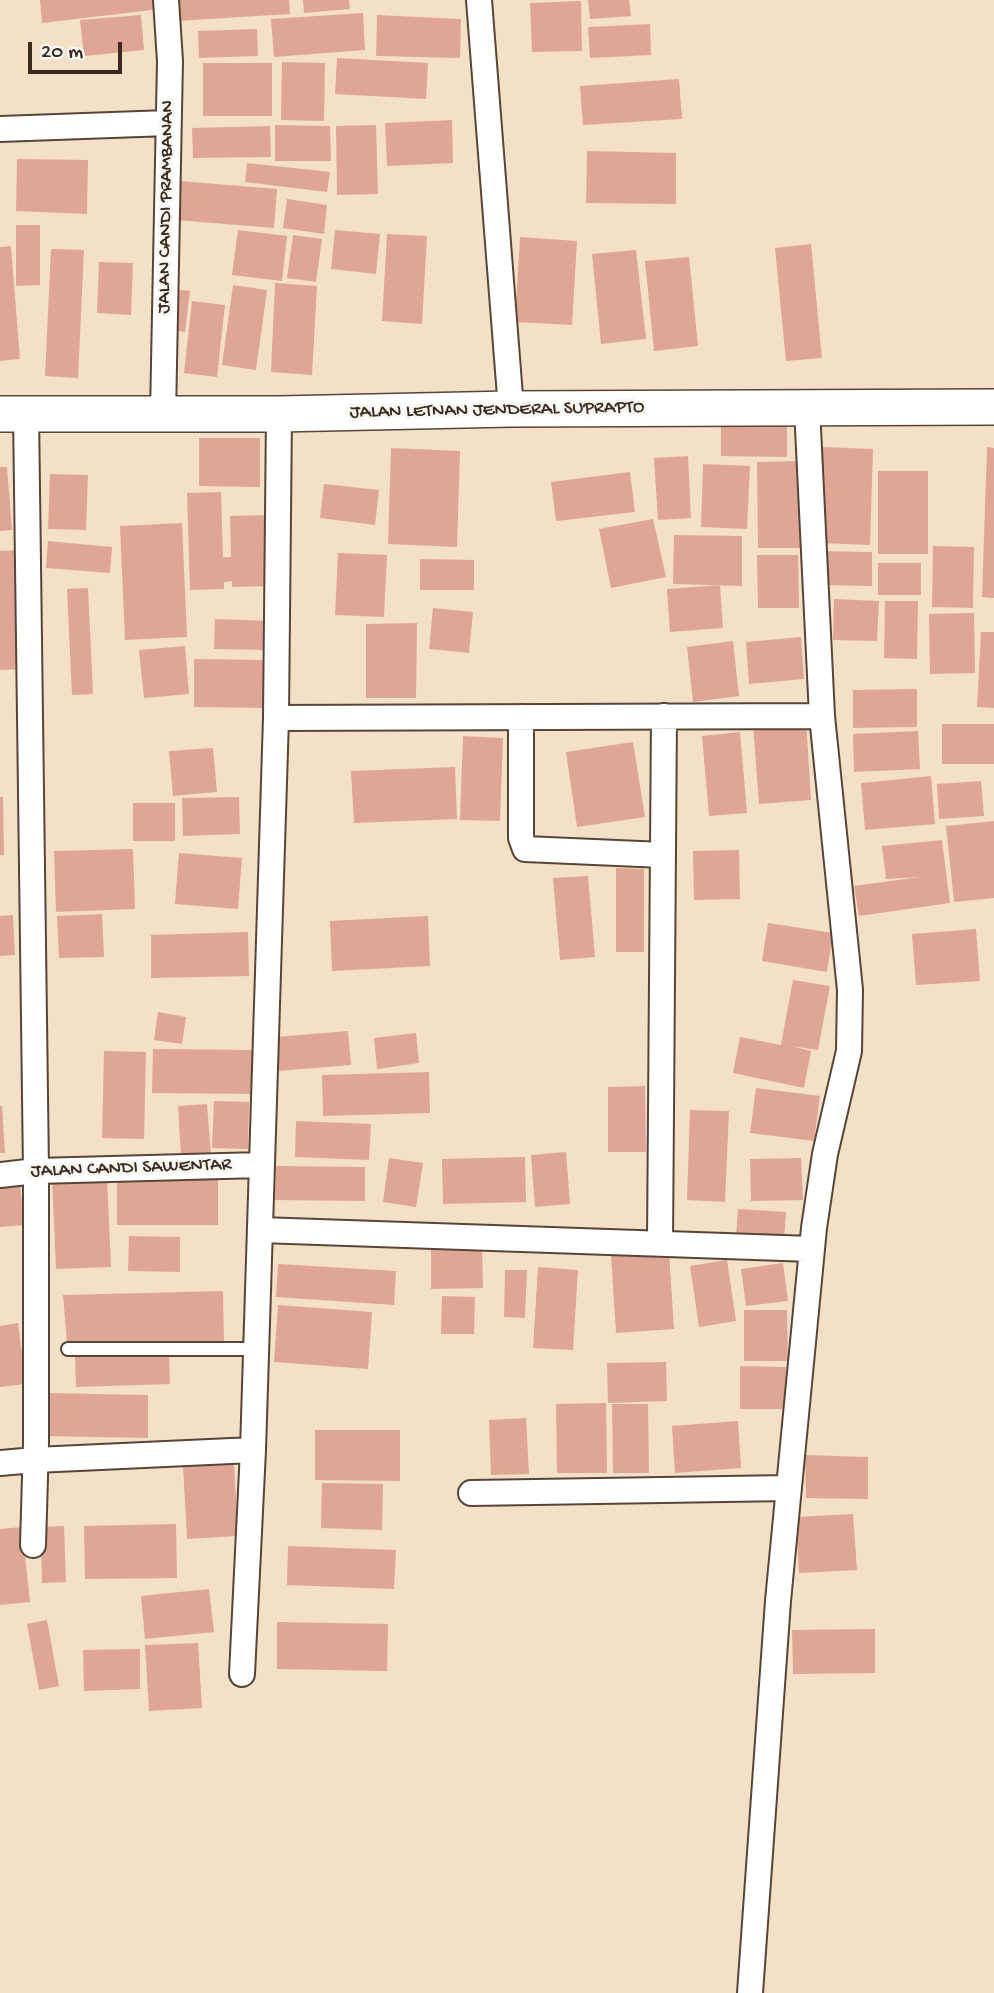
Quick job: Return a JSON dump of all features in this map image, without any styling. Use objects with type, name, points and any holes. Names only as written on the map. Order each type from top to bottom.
[{"type":"main road","name":"JALAN LETNAN JENDERAL SUPRAPTO","points":[[13,414],[163,414],[279,440],[511,410],[994,407]]},
{"type":"street","name":"JALAN CANDI PRAMBANAN","points":[[163,414],[170,61],[166,0]]},
{"type":"street","points":[[479,0],[511,410]]},
{"type":"street","points":[[0,129],[168,123]]},
{"type":"street","points":[[750,1993],[777,1615],[812,1249],[825,1154],[849,1051],[850,990],[822,716],[807,408]]},
{"type":"street","points":[[13,414],[36,1171],[33,1545]]},
{"type":"street","points":[[242,1674],[260,1230],[275,718],[279,440]]},
{"type":"street","points":[[660,1243],[664,716]]},
{"type":"street","points":[[275,718],[822,716]]},
{"type":"street","points":[[521,717],[521,838],[525,849],[663,855]]},
{"type":"street","name":"JALAN CANDI SAWENTAR","points":[[0,1175],[36,1171],[261,1165]]},
{"type":"street","points":[[260,1230],[812,1249]]},
{"type":"street","points":[[0,1463],[253,1450]]},
{"type":"street","points":[[471,1493],[789,1488]]},
{"type":"lane","points":[[68,1349],[255,1349]]},
{"type":"building","points":[[40,0],[159,0],[160,9],[42,23]]},
{"type":"building","points":[[175,0],[289,0],[290,14],[177,21]]},
{"type":"building","points":[[303,0],[349,0],[350,9],[304,13]]},
{"type":"building","points":[[588,0],[629,0],[631,16],[590,19]]},
{"type":"building","points":[[581,1],[582,51],[532,52],[530,3]]},
{"type":"building","points":[[363,13],[365,50],[274,57],[271,19]]},
{"type":"building","points":[[141,15],[144,50],[84,56],[80,20]]},
{"type":"building","points":[[377,15],[461,19],[460,58],[376,56]]},
{"type":"building","points":[[650,24],[651,55],[590,58],[588,27]]},
{"type":"building","points":[[257,29],[258,56],[199,58],[198,31]]},
{"type":"building","points":[[337,58],[428,63],[426,99],[335,94]]},
{"type":"building","points":[[282,62],[325,63],[324,121],[281,120]]},
{"type":"building","points":[[203,63],[272,63],[272,116],[203,116]]},
{"type":"building","points":[[679,79],[682,119],[583,125],[580,86]]},
{"type":"building","points":[[452,120],[453,163],[387,166],[385,123]]},
{"type":"building","points":[[275,125],[330,126],[331,161],[275,161]]},
{"type":"building","points":[[376,125],[378,194],[337,195],[336,126]]},
{"type":"building","points":[[270,126],[271,157],[193,158],[192,128]]},
{"type":"building","points":[[587,151],[676,153],[676,204],[586,203]]},
{"type":"building","points":[[17,159],[88,160],[87,214],[16,211]]},
{"type":"building","points":[[247,163],[330,172],[327,192],[245,182]]},
{"type":"building","points":[[180,181],[277,189],[274,228],[177,220]]},
{"type":"building","points":[[287,199],[327,205],[324,234],[283,228]]},
{"type":"building","points":[[16,225],[40,225],[40,285],[16,286]]},
{"type":"building","points":[[238,230],[287,236],[282,281],[232,275]]},
{"type":"building","points":[[335,230],[380,234],[376,274],[331,269]]},
{"type":"building","points":[[387,234],[427,236],[422,324],[382,321]]},
{"type":"building","points":[[293,235],[322,239],[316,282],[287,278]]},
{"type":"building","points":[[520,237],[577,241],[572,325],[515,322]]},
{"type":"building","points":[[811,244],[822,358],[786,361],[775,248]]},
{"type":"building","points":[[11,246],[20,359],[0,361],[0,247]]},
{"type":"building","points":[[51,249],[84,250],[78,378],[45,376]]},
{"type":"building","points":[[636,250],[646,339],[601,344],[592,254]]},
{"type":"building","points":[[689,257],[698,346],[654,351],[645,261]]},
{"type":"building","points":[[99,262],[133,263],[131,315],[97,313]]},
{"type":"building","points":[[275,283],[317,286],[312,375],[271,372]]},
{"type":"building","points":[[233,285],[267,290],[256,370],[222,365]]},
{"type":"building","points":[[172,289],[190,291],[185,332],[168,330]]},
{"type":"building","points":[[192,301],[225,305],[217,377],[184,373]]},
{"type":"building","points":[[721,418],[787,419],[787,457],[721,456]]},
{"type":"building","points":[[199,438],[260,438],[260,487],[199,486]]},
{"type":"building","points":[[823,447],[873,449],[870,545],[820,543]]},
{"type":"building","points":[[987,447],[994,448],[994,598],[982,597]]},
{"type":"building","points":[[391,448],[460,451],[457,547],[388,544]]},
{"type":"building","points":[[688,456],[691,518],[658,520],[654,458]]},
{"type":"building","points":[[800,461],[801,548],[758,548],[757,462]]},
{"type":"building","points":[[703,464],[750,466],[747,529],[701,527]]},
{"type":"building","points":[[0,467],[7,467],[12,530],[0,531]]},
{"type":"building","points":[[878,471],[928,471],[928,554],[878,554]]},
{"type":"building","points":[[630,472],[635,512],[556,521],[551,482]]},
{"type":"building","points":[[50,474],[88,475],[86,530],[48,529]]},
{"type":"building","points":[[324,484],[379,490],[375,525],[320,518]]},
{"type":"building","points":[[221,492],[223,557],[231,557],[230,516],[271,515],[272,586],[232,587],[232,581],[224,582],[224,589],[190,590],[187,493]]},
{"type":"building","points":[[653,519],[666,577],[611,588],[599,529]]},
{"type":"building","points":[[182,523],[187,637],[125,640],[120,526]]},
{"type":"building","points":[[674,535],[742,536],[742,586],[673,584]]},
{"type":"building","points":[[48,541],[112,547],[110,573],[46,568]]},
{"type":"building","points":[[933,546],[974,547],[973,608],[932,607]]},
{"type":"building","points":[[22,550],[27,669],[0,670],[0,551]]},
{"type":"building","points":[[817,551],[872,552],[872,586],[817,585]]},
{"type":"building","points":[[338,553],[387,555],[384,617],[335,615]]},
{"type":"building","points":[[757,555],[798,555],[799,608],[758,608]]},
{"type":"building","points":[[420,559],[474,560],[474,590],[420,590]]},
{"type":"building","points":[[878,563],[921,563],[921,595],[878,595]]},
{"type":"building","points":[[720,585],[723,628],[670,632],[667,589]]},
{"type":"building","points":[[88,588],[93,694],[72,695],[67,589]]},
{"type":"building","points":[[834,599],[879,601],[877,641],[833,640]]},
{"type":"building","points":[[885,601],[918,601],[917,659],[884,658]]},
{"type":"building","points":[[433,608],[473,612],[469,653],[429,649]]},
{"type":"building","points":[[974,613],[975,673],[930,674],[929,614]]},
{"type":"building","points":[[215,619],[269,621],[268,650],[214,649]]},
{"type":"building","points":[[417,623],[416,698],[366,698],[366,624]]},
{"type":"building","points":[[981,632],[994,632],[994,708],[977,707]]},
{"type":"building","points":[[801,637],[804,679],[749,684],[746,642]]},
{"type":"building","points":[[733,641],[739,696],[693,702],[687,647]]},
{"type":"building","points":[[185,646],[189,694],[144,698],[139,650]]},
{"type":"building","points":[[194,659],[266,660],[265,708],[194,707]]},
{"type":"building","points":[[917,689],[917,727],[853,728],[853,690]]},
{"type":"building","points":[[806,720],[811,800],[759,804],[753,724]]},
{"type":"building","points":[[942,724],[994,724],[994,764],[942,764]]},
{"type":"building","points":[[918,731],[920,769],[854,772],[853,734]]},
{"type":"building","points":[[740,732],[747,813],[709,816],[702,736]]},
{"type":"building","points":[[463,736],[503,738],[500,821],[460,820]]},
{"type":"building","points":[[633,742],[645,817],[577,827],[566,752]]},
{"type":"building","points":[[213,748],[217,792],[173,796],[169,751]]},
{"type":"building","points":[[455,767],[457,819],[354,823],[351,771]]},
{"type":"building","points":[[931,776],[935,824],[865,830],[861,783]]},
{"type":"building","points":[[981,781],[984,816],[939,819],[937,784]]},
{"type":"building","points":[[0,797],[3,797],[4,855],[0,855]]},
{"type":"building","points":[[239,797],[240,834],[183,836],[182,798]]},
{"type":"building","points":[[133,803],[175,803],[175,841],[133,841]]},
{"type":"building","points":[[994,821],[994,898],[954,902],[946,826]]},
{"type":"building","points":[[942,840],[950,903],[859,916],[854,886],[920,877],[886,879],[882,846]]},
{"type":"building","points":[[133,849],[135,909],[56,912],[54,851]]},
{"type":"building","points":[[739,850],[740,899],[694,900],[693,851]]},
{"type":"building","points":[[179,853],[242,858],[238,909],[175,904]]},
{"type":"building","points":[[616,868],[644,869],[644,952],[616,952]]},
{"type":"building","points":[[588,876],[595,957],[560,960],[553,878]]},
{"type":"building","points":[[102,914],[104,957],[59,958],[57,916]]},
{"type":"building","points":[[13,915],[15,955],[0,956],[0,916]]},
{"type":"building","points":[[428,916],[430,966],[332,971],[330,921]]},
{"type":"building","points":[[768,923],[833,933],[827,972],[762,961]]},
{"type":"building","points":[[976,929],[980,981],[916,985],[912,934]]},
{"type":"building","points":[[248,932],[249,976],[151,978],[151,935]]},
{"type":"building","points":[[793,980],[830,986],[818,1050],[791,1046],[811,1051],[804,1088],[733,1073],[740,1037],[781,1045]]},
{"type":"building","points":[[158,1012],[186,1017],[182,1044],[154,1040]]},
{"type":"building","points":[[348,1031],[351,1065],[278,1071],[275,1037]]},
{"type":"building","points":[[416,1033],[419,1063],[377,1069],[374,1038]]},
{"type":"building","points":[[153,1049],[254,1050],[253,1094],[152,1093]]},
{"type":"building","points":[[104,1051],[146,1052],[144,1139],[102,1138]]},
{"type":"building","points":[[429,1072],[430,1113],[323,1116],[322,1075]]},
{"type":"building","points":[[645,1086],[646,1152],[608,1152],[608,1087]]},
{"type":"building","points":[[756,1088],[820,1096],[814,1141],[750,1133]]},
{"type":"building","points":[[214,1101],[249,1102],[248,1149],[212,1148]]},
{"type":"building","points":[[207,1104],[211,1155],[181,1157],[178,1106]]},
{"type":"building","points":[[2,1106],[5,1153],[0,1153]]},
{"type":"building","points":[[690,1110],[729,1111],[725,1202],[687,1200]]},
{"type":"building","points":[[296,1121],[371,1124],[369,1160],[295,1157]]},
{"type":"building","points":[[566,1152],[570,1204],[535,1207],[531,1155]]},
{"type":"building","points":[[525,1157],[526,1202],[443,1204],[442,1159]]},
{"type":"building","points":[[389,1158],[423,1163],[416,1207],[383,1202]]},
{"type":"building","points":[[801,1158],[803,1200],[751,1201],[750,1159]]},
{"type":"building","points":[[276,1166],[365,1167],[365,1201],[275,1200]]},
{"type":"building","points":[[117,1173],[218,1173],[218,1225],[117,1225]]},
{"type":"building","points":[[107,1176],[111,1267],[56,1269],[52,1178]]},
{"type":"building","points":[[20,1184],[24,1225],[0,1227],[0,1186]]},
{"type":"building","points":[[738,1209],[786,1212],[784,1240],[736,1236]]},
{"type":"building","points":[[129,1236],[180,1237],[180,1272],[128,1271]]},
{"type":"building","points":[[431,1246],[482,1246],[483,1288],[431,1289]]},
{"type":"building","points":[[669,1252],[674,1329],[616,1333],[611,1255]]},
{"type":"building","points":[[727,1260],[736,1321],[699,1327],[690,1266]]},
{"type":"building","points":[[783,1263],[788,1301],[746,1306],[741,1269]]},
{"type":"building","points":[[278,1264],[396,1271],[394,1305],[276,1297]]},
{"type":"building","points":[[538,1267],[578,1270],[573,1350],[533,1348]]},
{"type":"building","points":[[505,1270],[527,1270],[525,1318],[504,1317]]},
{"type":"building","points":[[223,1291],[224,1343],[67,1343],[63,1295]]},
{"type":"building","points":[[442,1296],[475,1297],[474,1334],[441,1334]]},
{"type":"building","points":[[278,1305],[372,1312],[368,1369],[274,1362]]},
{"type":"building","points":[[744,1310],[787,1310],[788,1361],[744,1361]]},
{"type":"building","points":[[18,1323],[26,1384],[0,1387],[0,1326]]},
{"type":"building","points":[[169,1354],[170,1384],[76,1387],[75,1357]]},
{"type":"building","points":[[666,1362],[667,1401],[608,1403],[607,1363]]},
{"type":"building","points":[[740,1366],[786,1367],[786,1409],[740,1409]]},
{"type":"building","points":[[44,1393],[148,1395],[148,1438],[43,1436]]},
{"type":"building","points":[[606,1403],[607,1473],[557,1473],[556,1404]]},
{"type":"building","points":[[612,1404],[648,1404],[649,1473],[613,1473]]},
{"type":"building","points":[[526,1418],[529,1474],[491,1475],[489,1420]]},
{"type":"building","points":[[738,1421],[741,1468],[675,1473],[672,1426]]},
{"type":"building","points":[[315,1430],[400,1430],[400,1481],[315,1480]]},
{"type":"building","points":[[805,1455],[868,1457],[868,1499],[806,1498]]},
{"type":"building","points":[[234,1464],[238,1536],[187,1539],[183,1466]]},
{"type":"building","points":[[322,1483],[383,1484],[382,1530],[321,1528]]},
{"type":"building","points":[[853,1514],[857,1570],[799,1573],[796,1517]]},
{"type":"building","points":[[176,1524],[177,1578],[85,1579],[84,1526]]},
{"type":"building","points":[[64,1526],[66,1582],[42,1583],[41,1527]]},
{"type":"building","points":[[22,1527],[30,1602],[0,1605],[0,1529]]},
{"type":"building","points":[[288,1546],[396,1550],[394,1589],[287,1585]]},
{"type":"building","points":[[209,1589],[214,1632],[145,1639],[141,1596]]},
{"type":"building","points":[[47,1620],[59,1686],[39,1690],[27,1624]]},
{"type":"building","points":[[277,1622],[388,1624],[387,1671],[277,1669]]},
{"type":"building","points":[[875,1629],[875,1673],[793,1674],[792,1630]]},
{"type":"building","points":[[198,1643],[202,1708],[149,1711],[145,1645]]},
{"type":"building","points":[[140,1649],[140,1689],[84,1691],[83,1650]]}]
